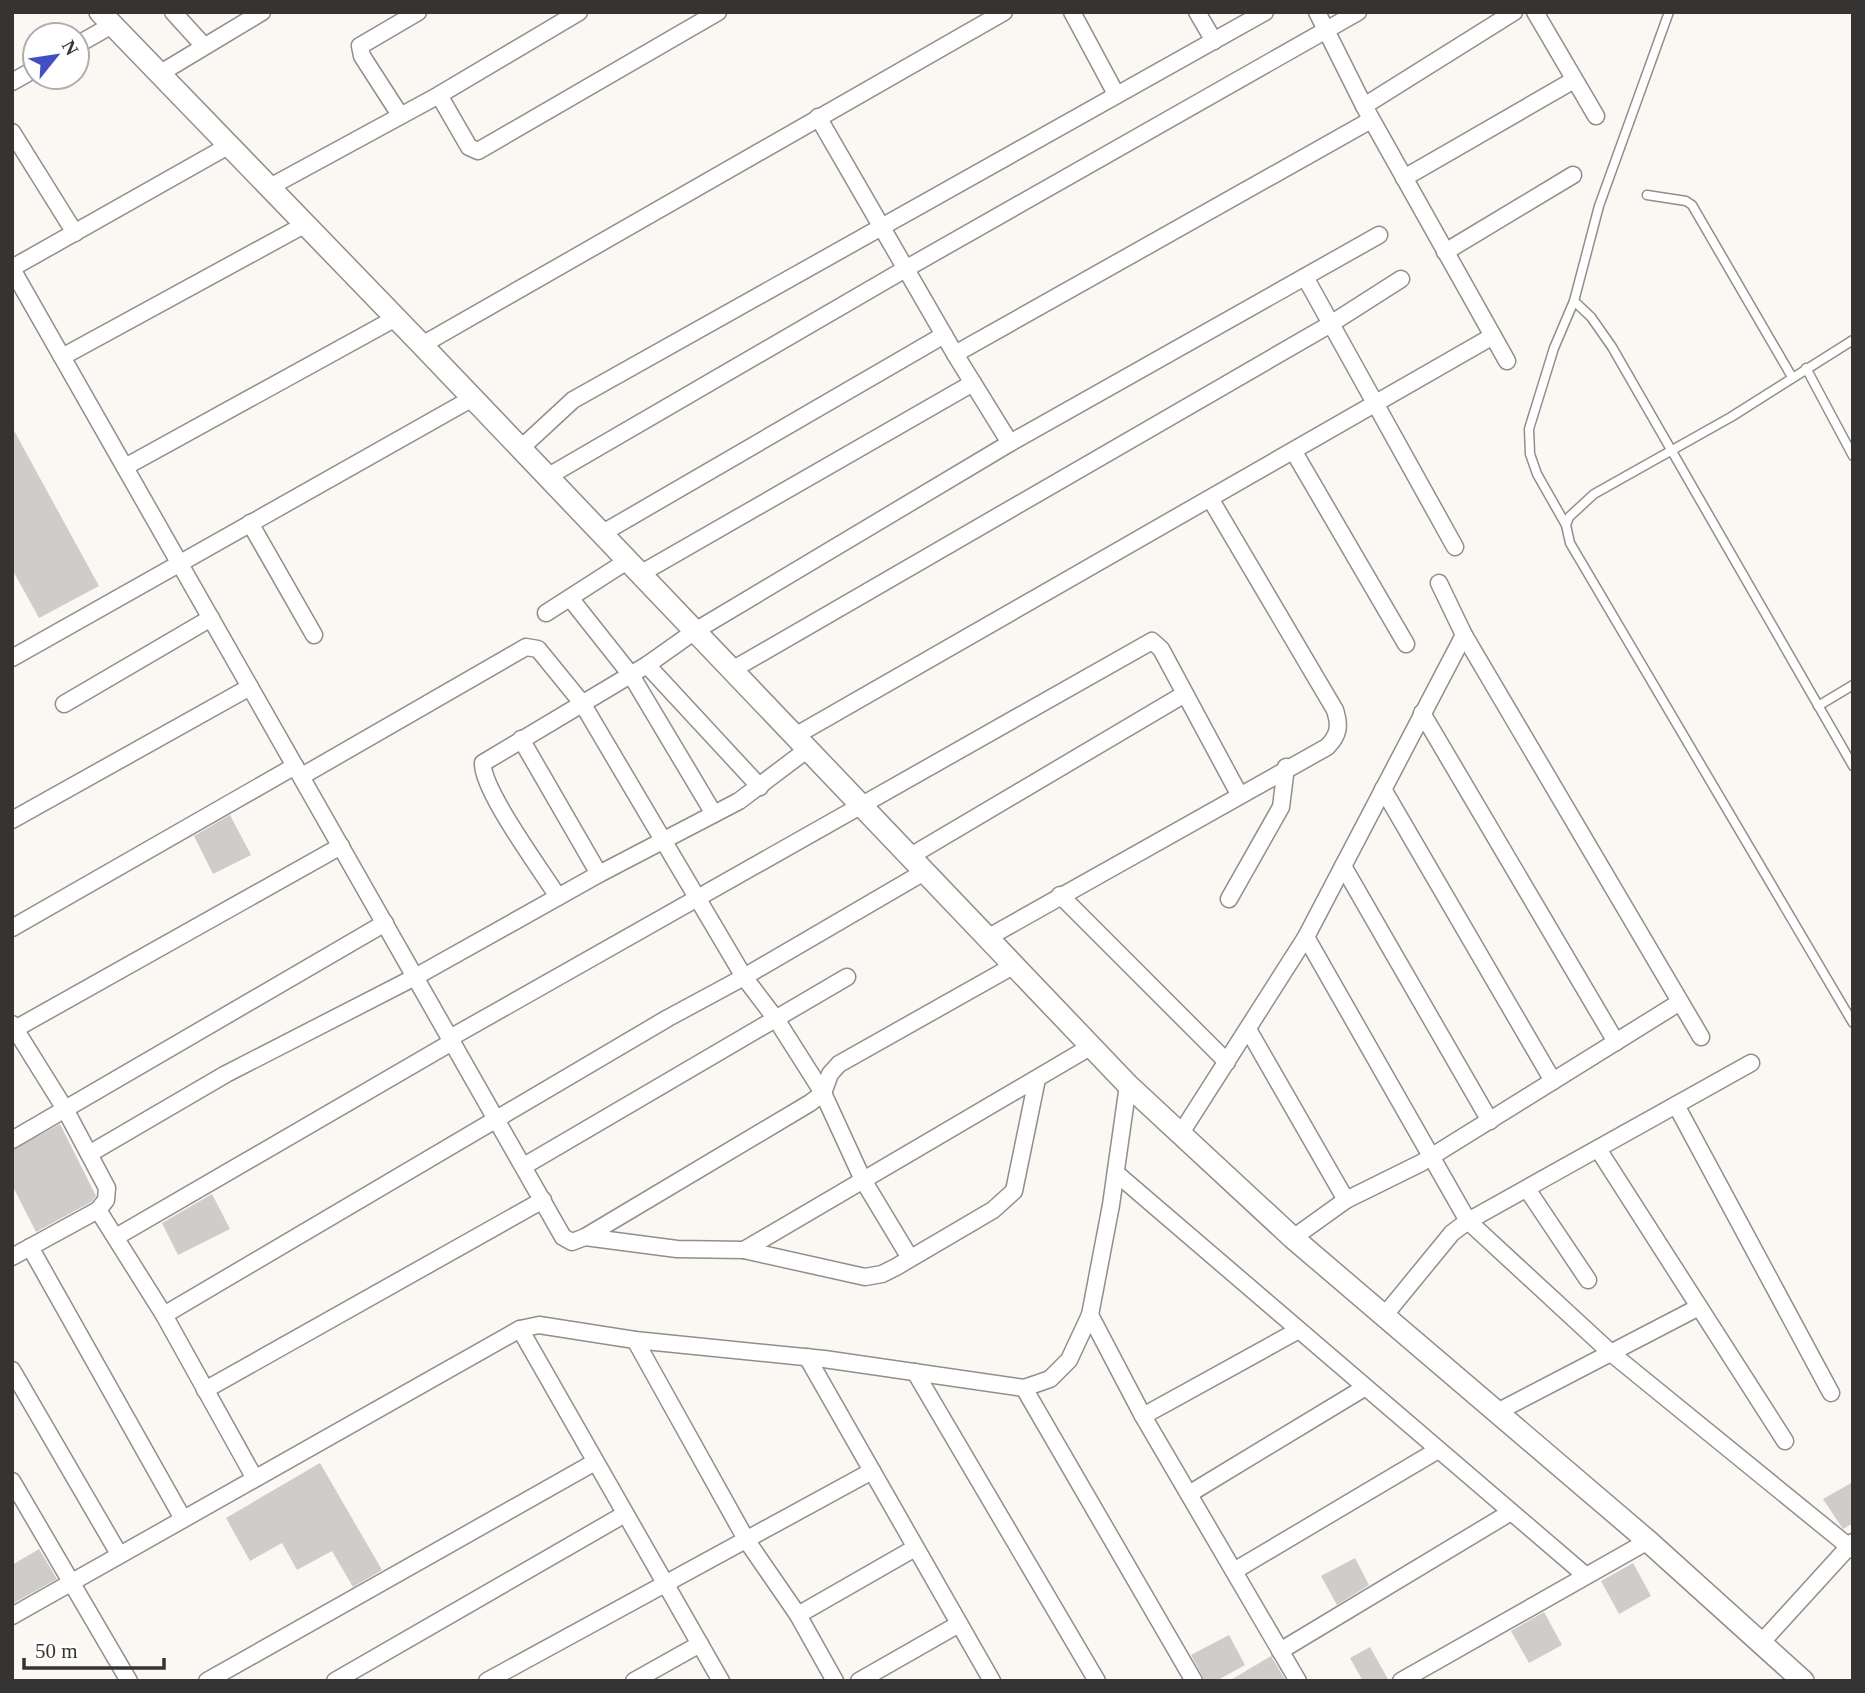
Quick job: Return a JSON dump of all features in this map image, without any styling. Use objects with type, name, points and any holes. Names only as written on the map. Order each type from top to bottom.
[{"type":"street","points":[[173,12],[204,46]]},
{"type":"street","points":[[159,74],[204,46],[234,19],[262,12]]},
{"type":"street","points":[[400,115],[362,56],[360,46],[418,12]]},
{"type":"street","points":[[268,188],[439,95],[579,12]]},
{"type":"street","points":[[439,95],[469,147],[478,151],[718,12]]},
{"type":"street","points":[[422,345],[1004,12]]},
{"type":"street","points":[[1072,12],[1116,94]]},
{"type":"street","points":[[1197,12],[1214,41]]},
{"type":"street","points":[[520,449],[573,400],[1265,12]]},
{"type":"street","points":[[1317,12],[1367,113],[1507,361]]},
{"type":"street","points":[[547,477],[906,268],[1328,32],[1358,12]]},
{"type":"street","points":[[955,354],[1367,113],[1514,12]]},
{"type":"street","points":[[1535,12],[1596,116]]},
{"type":"street","points":[[91,32],[106,19],[422,345],[1128,1085],[1293,1238],[1648,1541],[1803,1681]]},
{"type":"street","points":[[1404,178],[1574,80]]},
{"type":"street","points":[[818,117],[955,354],[1010,443]]},
{"type":"street","points":[[12,132],[75,233]]},
{"type":"street","points":[[228,146],[12,268],[563,1237],[572,1242],[585,1237],[822,1093],[830,1074],[839,1064],[1013,966]]},
{"type":"street","points":[[1445,252],[1573,175]]},
{"type":"street","points":[[62,357],[304,225]]},
{"type":"street","points":[[558,897],[500,807],[482,773],[483,763],[490,756],[631,675],[695,631],[1010,443],[1379,235]]},
{"type":"street","points":[[1305,277],[1329,325],[1455,547]]},
{"type":"street","points":[[732,670],[1329,325],[1401,279]]},
{"type":"street","points":[[125,467],[394,319]]},
{"type":"street","points":[[601,534],[944,335]]},
{"type":"street","points":[[89,1154],[226,1074],[417,976],[599,874],[714,814],[760,787],[802,743],[1493,336]]},
{"type":"street","points":[[546,613],[973,383]]},
{"type":"street","points":[[12,658],[471,399]]},
{"type":"street","points":[[1294,452],[1406,644]]},
{"type":"street","points":[[987,938],[1286,767],[1327,747],[1336,738],[1339,724],[1335,710],[1211,500]]},
{"type":"street","points":[[250,523],[314,635]]},
{"type":"street","points":[[1439,583],[1464,635],[1701,1037]]},
{"type":"street","points":[[570,598],[631,675],[714,814]]},
{"type":"street","points":[[64,704],[211,618]]},
{"type":"street","points":[[1181,1133],[1307,937],[1464,635]]},
{"type":"street","points":[[116,1237],[697,896],[1141,645],[1152,641],[1161,649],[1183,695],[1239,794]]},
{"type":"street","points":[[12,928],[526,647],[538,649],[582,702],[744,977],[776,1019],[822,1093],[863,1180],[910,1258]]},
{"type":"street","points":[[647,665],[760,787]]},
{"type":"street","points":[[12,820],[250,687]]},
{"type":"street","points":[[164,1315],[668,1018],[744,977],[1183,695]]},
{"type":"street","points":[[1422,713],[1616,1042]]},
{"type":"street","points":[[521,739],[599,874]]},
{"type":"street","points":[[1229,899],[1281,807],[1286,767]]},
{"type":"street","points":[[1383,789],[1553,1081]]},
{"type":"street","points":[[12,1257],[98,1210],[106,1200],[107,1188],[65,1109],[14,1031],[341,846]]},
{"type":"street","points":[[1343,866],[1490,1121]]},
{"type":"street","points":[[1060,895],[1227,1062]]},
{"type":"street","points":[[12,1140],[385,923]]},
{"type":"street","points":[[1307,937],[1468,1221],[1611,1353],[1851,1546],[1761,1643]]},
{"type":"street","points":[[524,1167],[847,977]]},
{"type":"street","points":[[1293,1238],[1346,1200],[1490,1121],[1680,1002]]},
{"type":"street","points":[[1249,1031],[1346,1200]]},
{"type":"street","points":[[744,1250],[1090,1047]]},
{"type":"street","points":[[1384,1315],[1452,1233],[1468,1221],[1751,1063]]},
{"type":"street","points":[[585,1237],[677,1249],[744,1250],[865,1277],[882,1274],[993,1210],[1014,1191],[1037,1079]]},
{"type":"street","points":[[12,1615],[520,1329],[539,1325],[635,1340],[807,1357],[1024,1388],[1050,1379],[1069,1360],[1090,1315],[1116,1173],[1128,1085]]},
{"type":"street","points":[[1676,1105],[1831,1393]]},
{"type":"street","points":[[1598,1149],[1785,1441]]},
{"type":"street","points":[[1116,1173],[1297,1331],[1585,1575]]},
{"type":"street","points":[[1527,1189],[1588,1280]]},
{"type":"street","points":[[205,1391],[543,1200]]},
{"type":"street","points":[[98,1210],[164,1315],[254,1477]]},
{"type":"street","points":[[30,1247],[182,1517]]},
{"type":"street","points":[[1497,1412],[1699,1307]]},
{"type":"street","points":[[1090,1315],[1143,1416],[1298,1681]]},
{"type":"street","points":[[520,1329],[720,1681]]},
{"type":"street","points":[[1143,1416],[1297,1331]]},
{"type":"street","points":[[635,1340],[747,1541],[798,1615],[835,1681]]},
{"type":"street","points":[[807,1357],[992,1681]]},
{"type":"street","points":[[12,1370],[119,1554]]},
{"type":"street","points":[[915,1372],[1097,1681]]},
{"type":"street","points":[[1024,1388],[1194,1681]]},
{"type":"street","points":[[1189,1494],[1364,1388]]},
{"type":"street","points":[[1234,1572],[1438,1450]]},
{"type":"street","points":[[207,1681],[595,1462]]},
{"type":"street","points":[[487,1681],[664,1582],[747,1541],[872,1471]]},
{"type":"street","points":[[12,1481],[73,1580],[129,1681]]},
{"type":"street","points":[[1280,1651],[1511,1512]]},
{"type":"street","points":[[335,1681],[625,1514]]},
{"type":"street","points":[[1401,1681],[1648,1541]]},
{"type":"street","points":[[798,1615],[915,1548]]},
{"type":"street","points":[[859,1681],[960,1624]]},
{"type":"street","points":[[634,1681],[700,1644]]},
{"type":"lane","points":[[1669,12],[1600,206],[1574,301],[1554,348],[1530,429],[1530,454],[1537,474],[1566,525],[1570,543],[1853,1023]]},
{"type":"lane","points":[[1647,195],[1686,201],[1692,205],[1792,377]]},
{"type":"lane","points":[[1574,301],[1601,328],[1853,766]]},
{"type":"lane","points":[[1566,525],[1581,503],[1731,416],[1853,340]]},
{"type":"lane","points":[[1806,368],[1852,452]]},
{"type":"lane","points":[[1818,706],[1853,685]]},
{"type":"building","points":[[12,427],[99,586],[39,618],[12,569]]},
{"type":"building","points":[[230,815],[251,855],[213,874],[194,836]]},
{"type":"building","points":[[60,1124],[96,1196],[91,1202],[36,1232],[12,1185],[12,1150]]},
{"type":"building","points":[[212,1194],[230,1229],[178,1255],[162,1223]]},
{"type":"building","points":[[320,1463],[382,1570],[353,1587],[332,1551],[297,1570],[282,1543],[250,1561],[226,1518]]},
{"type":"building","points":[[1853,1482],[1853,1523],[1843,1529],[1823,1499]]},
{"type":"building","points":[[39,1549],[57,1579],[12,1604],[12,1565]]},
{"type":"building","points":[[1355,1558],[1369,1585],[1337,1605],[1321,1576]]},
{"type":"building","points":[[1633,1563],[1651,1596],[1619,1614],[1601,1581]]},
{"type":"building","points":[[1544,1612],[1562,1645],[1529,1663],[1511,1631]]},
{"type":"building","points":[[1229,1635],[1245,1665],[1216,1681],[1205,1681],[1191,1655]]},
{"type":"building","points":[[1370,1647],[1389,1681],[1363,1681],[1350,1658]]},
{"type":"building","points":[[1271,1656],[1286,1681],[1229,1681]]}]
